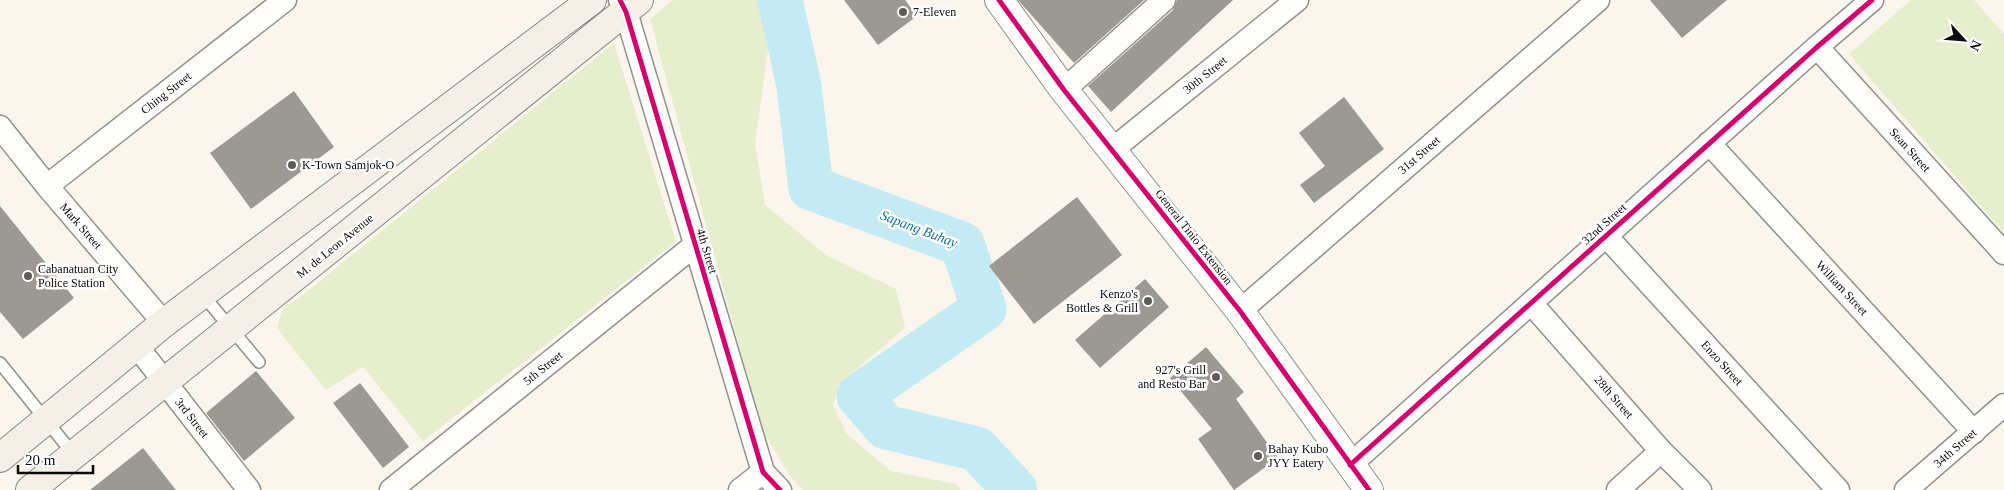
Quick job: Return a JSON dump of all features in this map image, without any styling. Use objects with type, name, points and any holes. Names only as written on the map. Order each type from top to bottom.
[{"type":"main road","points":[[0,458],[164,323],[592,0]]},
{"type":"main road","name":"M. de Leon Avenue","points":[[30,490],[232,329],[628,4]]},
{"type":"street","name":"Ching Street","points":[[47,186],[285,0]]},
{"type":"street","name":"General Tinio Extension","points":[[998,0],[1064,90],[1113,149],[1240,311],[1369,490]]},
{"type":"street","points":[[1064,90],[1164,0]]},
{"type":"street","name":"30th Street","points":[[1113,149],[1297,0]]},
{"type":"street","name":"31st Street","points":[[1240,311],[1598,0]]},
{"type":"street","name":"32nd Street","points":[[1350,466],[1709,143],[1872,0]]},
{"type":"street","name":"4th Street","points":[[628,4],[695,245],[763,472],[780,490]]},
{"type":"street","name":"Sean Street","points":[[1817,47],[2004,253]]},
{"type":"street","name":"Mark Street","points":[[0,127],[47,186],[164,323]]},
{"type":"street","name":"William Street","points":[[1709,143],[1974,432]]},
{"type":"street","name":"Enzo Street","points":[[1606,236],[1838,490]]},
{"type":"street","name":"5th Street","points":[[390,490],[695,245]]},
{"type":"street","name":"28th Street","points":[[1531,303],[1661,451],[1700,490]]},
{"type":"street","name":"3rd Street","points":[[136,345],[249,490]]},
{"type":"street","name":"34th Street","points":[[1906,490],[2004,405]]},
{"type":"street","points":[[1618,490],[1661,451]]},
{"type":"street","points":[[740,490],[763,472]]},
{"type":"lane","points":[[202,294],[259,362]]},
{"type":"lane","points":[[0,363],[48,420],[74,455]]},
{"type":"green space","points":[[673,0],[771,0],[774,5],[755,144],[765,205],[826,255],[896,289],[905,328],[840,383],[833,405],[847,434],[891,471],[956,484],[961,490],[803,490],[792,479],[762,430],[650,19]]},
{"type":"green space","points":[[1911,0],[1974,0],[2004,34],[2004,233],[1849,54]]},
{"type":"green space","points":[[614,43],[676,242],[423,441],[363,367],[326,390],[277,328],[283,308],[299,298]]},
{"type":"building","points":[[844,0],[905,0],[917,16],[878,45]]},
{"type":"building","points":[[1018,0],[1144,0],[1074,63]]},
{"type":"building","points":[[1177,0],[1233,0],[1111,112],[1088,86],[1173,10]]},
{"type":"building","points":[[1650,0],[1727,0],[1682,38]]},
{"type":"building","points":[[294,91],[334,147],[251,209],[210,153]]},
{"type":"building","points":[[1344,97],[1384,149],[1314,203],[1300,185],[1325,166],[1299,133]]},
{"type":"building","points":[[1077,197],[1122,255],[1034,324],[989,266]]},
{"type":"building","name":"Cabanatuan City Police Station","points":[[0,206],[74,298],[23,339],[0,312]]},
{"type":"building","points":[[1145,279],[1169,307],[1100,368],[1075,340]]},
{"type":"building","points":[[1206,347],[1244,392],[1236,399],[1278,458],[1234,490],[1198,439],[1212,429],[1170,378]]},
{"type":"building","points":[[256,371],[295,418],[244,461],[206,413]]},
{"type":"building","points":[[360,383],[409,447],[383,468],[333,403]]},
{"type":"building","points":[[143,448],[176,490],[90,490]]},
{"type":"waterway","name":"Sapang Buhay","points":[[780,0],[799,86],[811,188],[962,244],[984,309],[859,396],[886,427],[977,449],[1015,490]]},
{"type":"cycle path","points":[[620,0],[626,12],[763,472],[780,490]]},
{"type":"cycle path","points":[[999,0],[1064,90],[1240,311],[1369,490]]},
{"type":"cycle path","points":[[1350,465],[1872,0]]},
{"type":"place","name":"7-Eleven","points":[[903,12]]},
{"type":"place","name":"K-Town Samjok-O","points":[[292,165]]},
{"type":"place","name":"Cabanatuan City Police Station","points":[[28,276]]},
{"type":"place","name":"Kenzo's Bottles & Grill","points":[[1148,301]]},
{"type":"place","name":"927's Grill and Resto Bar","points":[[1216,377]]},
{"type":"place","name":"Bahay Kubo JYY Eatery","points":[[1258,456]]}]
